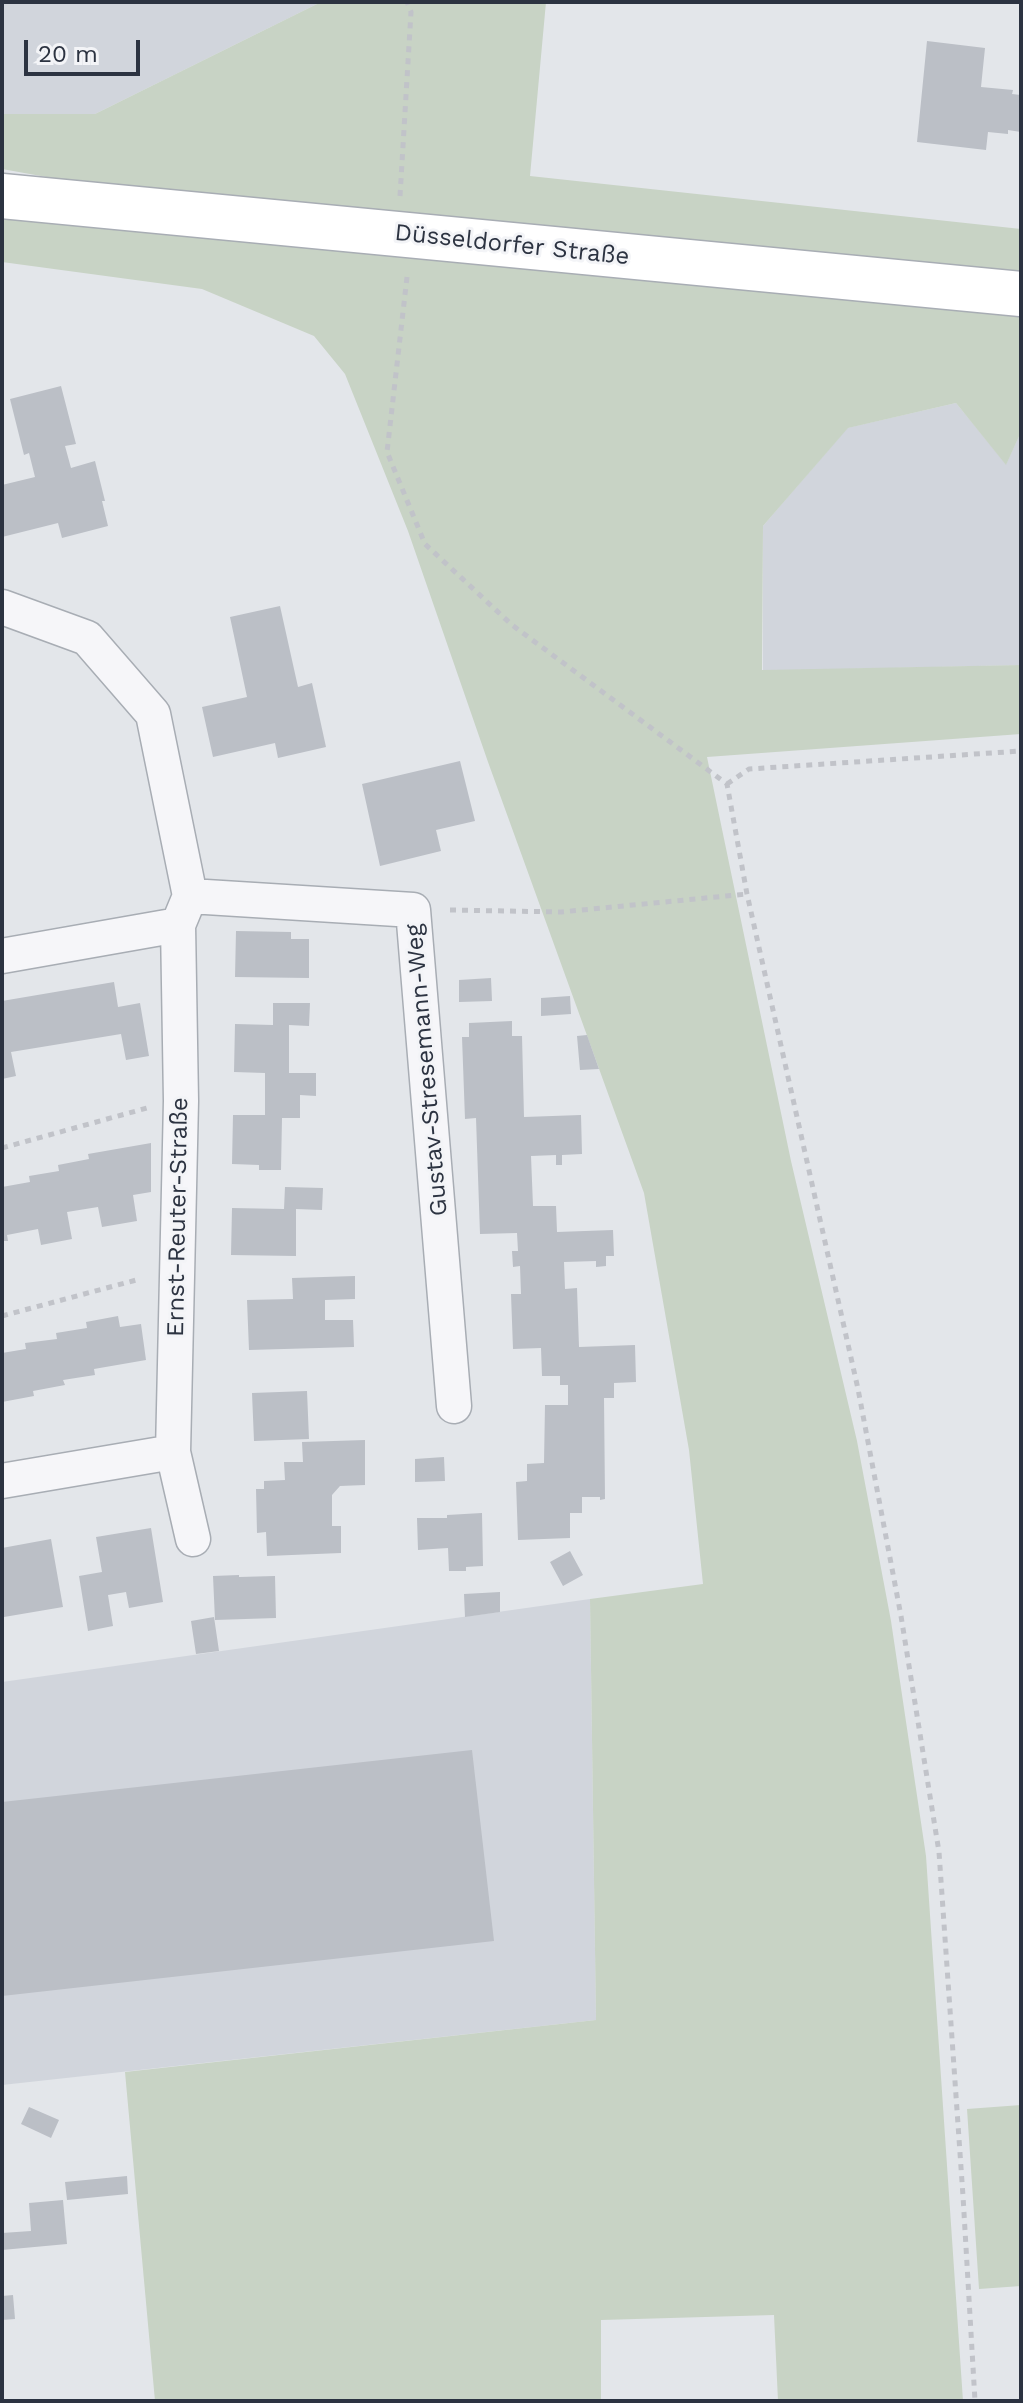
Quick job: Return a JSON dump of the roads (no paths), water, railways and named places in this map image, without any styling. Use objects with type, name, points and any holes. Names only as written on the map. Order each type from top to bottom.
[{"type":"main road","name":"Düsseldorfer Straße","points":[[2,196],[1021,294]]},
{"type":"street","name":"Ernst-Reuter-Straße","points":[[2,607],[87,638],[153,714],[184,911],[173,1452],[193,1539]]},
{"type":"street","name":"Gustav-Stresemann-Weg","points":[[2,956],[184,911],[413,910],[454,1406]]},
{"type":"street","points":[[2,1481],[173,1452]]}]
